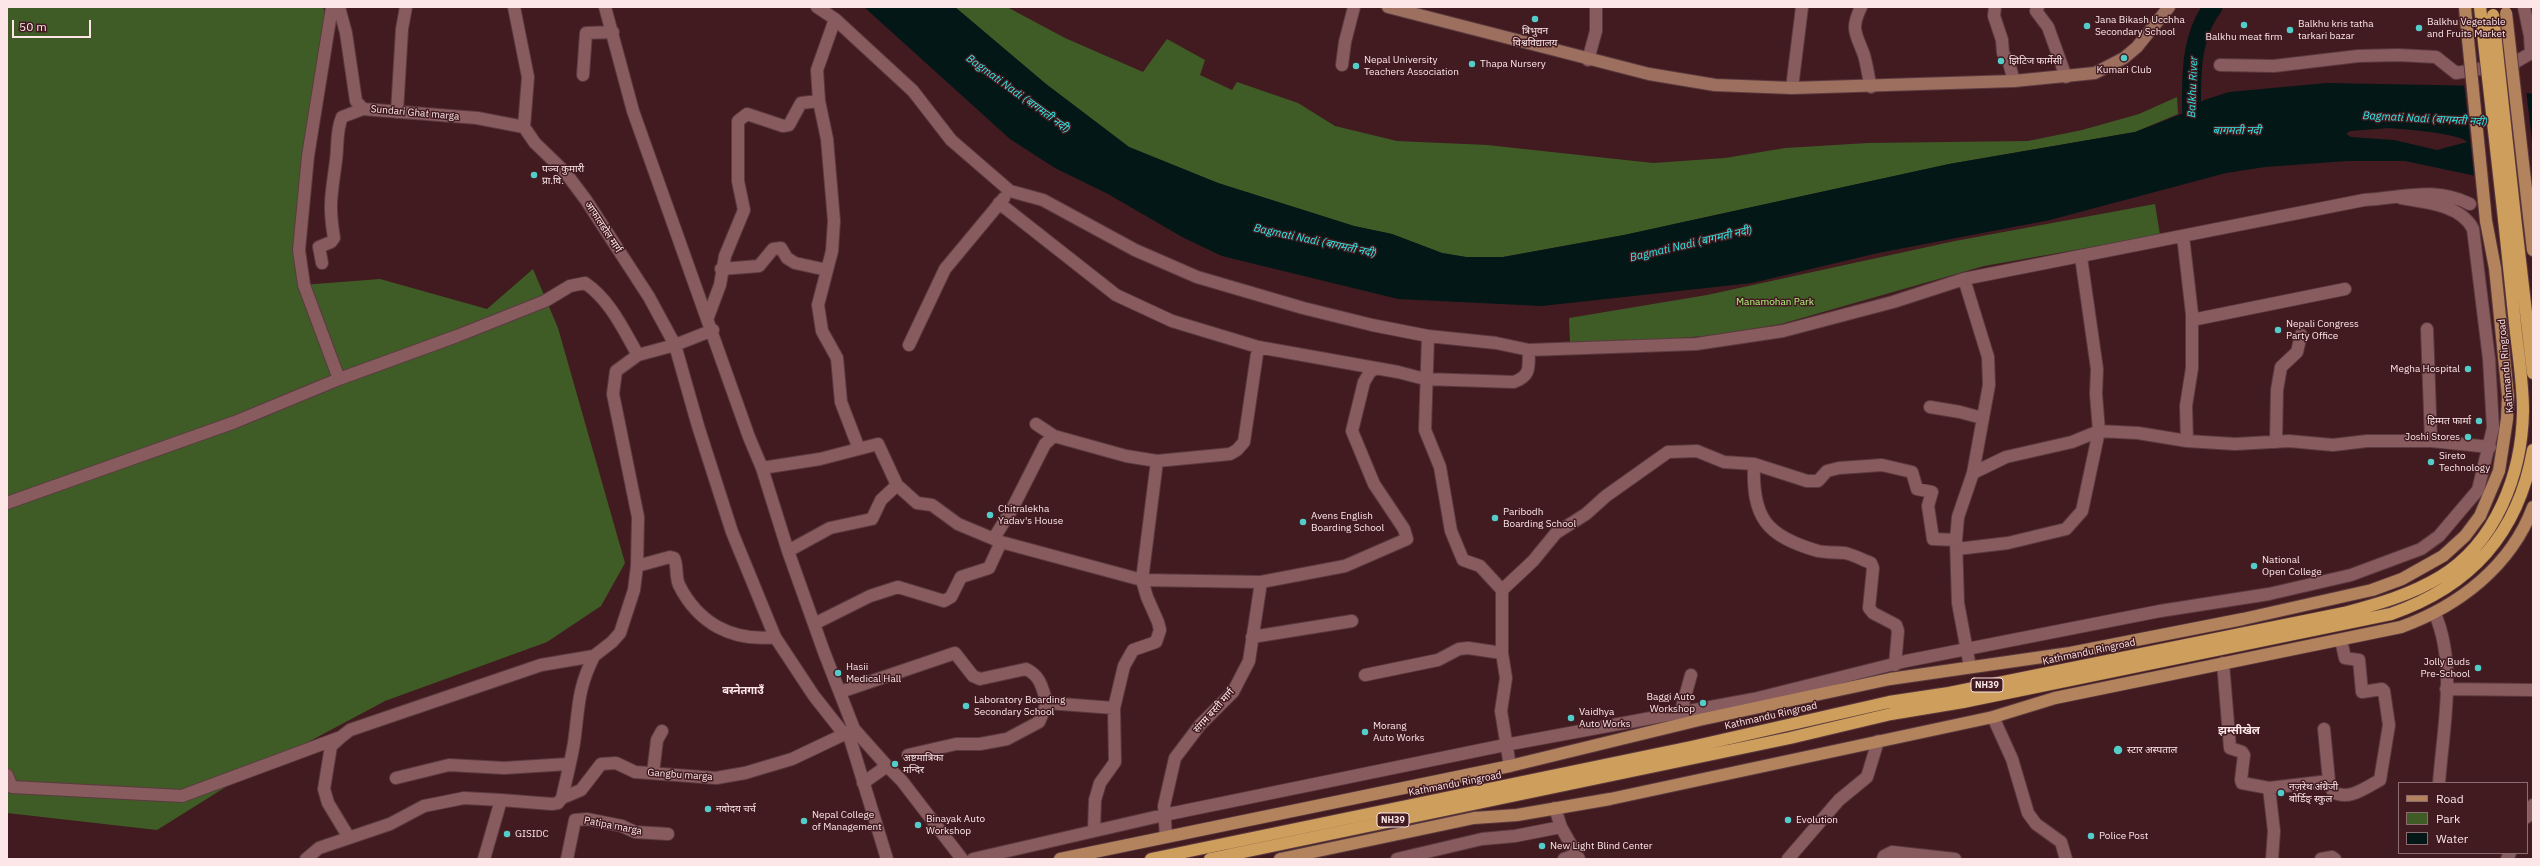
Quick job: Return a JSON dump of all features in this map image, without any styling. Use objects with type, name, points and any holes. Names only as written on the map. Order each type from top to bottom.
[{"type":"highway","name":"Kathmandu Ringroad","points":[[2487,11],[2510,218],[2533,373]]},
{"type":"highway","name":"Kathmandu Ringroad","points":[[1151,859],[1676,750],[1889,702],[1956,692],[2344,613],[2382,603],[2407,594],[2441,576],[2461,561],[2477,544],[2492,525],[2506,498],[2518,457],[2521,435],[2521,373],[2510,218]]},
{"type":"highway","name":"NH39","points":[[1210,859],[1760,745],[1891,714],[1963,702],[2365,620],[2418,604],[2440,592],[2480,562],[2498,540],[2515,510],[2523,490],[2533,450]]},
{"type":"main road","points":[[1388,7],[1415,11],[1588,60],[1650,74],[1715,85],[1792,88],[1871,87],[2014,81],[2095,73],[2124,58],[2137,47],[2169,7]]},
{"type":"main road","points":[[2506,10],[2533,250]]},
{"type":"main road","points":[[1060,859],[1510,766],[1714,716],[1890,679],[2125,643],[2355,594],[2402,579],[2426,568],[2448,552],[2466,536],[2480,516],[2499,471],[2508,419],[2508,396],[2495,268],[2486,221],[2465,13]]},
{"type":"main road","points":[[1280,859],[1474,818],[1518,815],[1610,799],[1993,716],[2054,698],[2401,627],[2435,614],[2467,592],[2506,555],[2520,536],[2533,507]]},
{"type":"main road","points":[[2125,643],[2128,656]]},
{"type":"main road","points":[[2164,661],[2166,676]]},
{"type":"street","points":[[332,7],[308,156],[299,250],[304,285],[340,379]]},
{"type":"street","name":"Sundari Ghat marga","points":[[339,7],[346,34],[356,101],[363,109],[477,118],[524,127]]},
{"type":"street","points":[[397,112],[402,29],[406,7]]},
{"type":"street","points":[[514,7],[528,77],[524,127]]},
{"type":"street","points":[[605,7],[634,111],[713,330],[749,437],[762,468],[788,551],[840,692],[848,732],[886,859]]},
{"type":"street","points":[[817,7],[835,19],[913,91],[951,140],[1010,191],[1043,200],[1135,250],[1197,277],[1303,308],[1428,336],[1496,343],[1529,350],[1696,344],[1784,331],[1893,302],[1964,279],[2364,200],[2402,198],[2425,192],[2446,195],[2470,204]]},
{"type":"street","points":[[1342,65],[1345,42],[1354,7]]},
{"type":"street","points":[[1588,60],[1596,31],[1596,7]]},
{"type":"street","points":[[1792,88],[1802,7]]},
{"type":"street","points":[[1861,7],[1854,27],[1856,38],[1864,55],[1871,87]]},
{"type":"street","points":[[2038,7],[2036,11],[2048,28],[2066,77]]},
{"type":"street","points":[[2220,65],[2274,66],[2358,56],[2398,55],[2436,57],[2456,73],[2514,63],[2531,53],[2532,36],[2524,7]]},
{"type":"street","points":[[1991,9],[2002,40],[2003,53],[2009,63],[2014,81]]},
{"type":"street","points":[[835,19],[817,70],[818,101],[827,139],[834,214],[832,251],[818,305],[822,331],[837,358],[841,402],[859,449]]},
{"type":"street","points":[[583,75],[586,33],[612,32]]},
{"type":"street","points":[[708,317],[720,285],[721,269],[744,210],[738,181],[738,120],[747,114],[783,126],[789,125],[801,103],[818,101]]},
{"type":"street","points":[[322,263],[319,248],[331,242],[334,238],[329,210],[336,161],[338,127],[342,116],[363,109]]},
{"type":"street","name":"आफालडोल मार्ग","points":[[524,127],[534,143],[565,172],[586,200],[648,297],[675,345],[698,426],[732,532],[775,637],[814,696],[848,732],[902,781],[962,859]]},
{"type":"street","points":[[909,345],[945,269],[1010,191]]},
{"type":"street","points":[[973,859],[1164,815],[1505,745],[1754,698],[1967,649],[2160,611],[2239,600],[2351,574],[2421,549],[2439,536],[2478,490],[2490,447],[2493,428],[2489,359],[2473,229],[2463,216],[2446,208],[2402,198]]},
{"type":"street","points":[[999,203],[1116,294],[1172,321],[1258,347],[1376,368],[1425,379],[1514,382],[1524,378],[1527,374],[1529,350]]},
{"type":"street","points":[[2183,236],[2192,320],[2192,368],[2186,406],[2187,441]]},
{"type":"street","points":[[721,269],[759,266],[773,250],[781,248],[787,258],[795,263],[827,270]]},
{"type":"street","points":[[1502,590],[1533,561],[1556,533],[1586,514],[1606,496],[1668,452],[1697,451],[1724,462],[1754,464],[1807,481],[1818,481],[1827,471],[1839,468],[1882,465],[1912,472],[1917,489],[1932,492],[1928,506],[1933,539],[1957,544],[2008,543],[2066,529],[2082,511],[2099,431],[2096,394],[2098,369],[2081,257]]},
{"type":"street","points":[[1964,279],[1988,357],[1989,385],[1973,473],[1958,517],[1958,603],[1970,667]]},
{"type":"street","points":[[7,503],[234,422],[340,379],[457,336],[545,301],[570,286],[585,283],[597,291],[606,302],[638,355]]},
{"type":"street","points":[[2192,320],[2345,289]]},
{"type":"street","points":[[2427,329],[2431,441]]},
{"type":"street","points":[[562,798],[568,764],[574,745],[578,696],[584,677],[594,656],[612,642],[620,633],[634,590],[639,532],[638,516],[613,394],[616,371],[638,355],[675,345],[713,330]]},
{"type":"street","points":[[2276,442],[2277,390],[2281,367],[2297,352],[2300,335]]},
{"type":"street","points":[[1428,336],[1425,379],[1425,430],[1440,467],[1443,490],[1456,546],[1463,560],[1480,566],[1502,590],[1502,653],[1506,678],[1500,711],[1510,766]]},
{"type":"street","points":[[1036,424],[1054,436],[1126,456],[1157,461],[1230,454],[1237,450],[1244,442],[1258,347]]},
{"type":"street","points":[[762,468],[820,459],[878,444],[897,485],[916,503],[932,505],[958,524],[998,540],[1142,580],[1261,582],[1345,566],[1407,539],[1404,529],[1374,484],[1352,431],[1364,382],[1370,372],[1376,368]]},
{"type":"street","points":[[1930,407],[1960,412],[1982,418]]},
{"type":"street","points":[[1973,473],[2006,457],[2072,442],[2099,431],[2138,433],[2187,441],[2235,444],[2276,442],[2334,445],[2367,441],[2431,441],[2490,447]]},
{"type":"street","points":[[814,624],[870,596],[898,587],[944,601],[951,597],[961,577],[990,568],[998,540],[1012,509],[1045,444],[1054,436]]},
{"type":"street","points":[[1094,831],[1095,800],[1100,783],[1115,762],[1114,708],[1124,666],[1133,650],[1156,642],[1160,630],[1142,580],[1157,461]]},
{"type":"street","points":[[1754,464],[1753,482],[1760,515],[1768,528],[1781,536],[1819,551],[1847,554],[1871,563],[1873,568],[1869,608],[1873,613],[1896,625],[1898,631],[1895,665]]},
{"type":"street","points":[[788,551],[830,528],[872,519],[881,500],[897,485]]},
{"type":"street","points":[[637,566],[670,557],[674,558],[678,584],[707,622],[722,630],[775,637]]},
{"type":"street","points":[[2351,574],[2355,594]]},
{"type":"street","name":"संगम बस्ती मार्ग","points":[[1166,837],[1164,806],[1175,758],[1200,725],[1232,692],[1249,661],[1261,582]]},
{"type":"street","points":[[2435,614],[2443,632],[2446,689],[2439,782]]},
{"type":"street","points":[[1252,637],[1352,621]]},
{"type":"street","points":[[2324,729],[2330,781],[2333,792],[2339,796],[2360,791],[2380,780],[2389,725],[2384,691],[2382,689],[2362,692],[2359,660],[2345,658],[2341,640]]},
{"type":"street","points":[[1365,675],[1438,660],[1459,649],[1468,648],[1502,653]]},
{"type":"street","points":[[840,692],[955,652],[973,676],[980,679],[1026,669],[1038,676],[1047,703],[1039,722],[1007,739],[980,744],[956,744],[908,755]]},
{"type":"street","points":[[306,859],[319,848],[348,836],[328,802],[324,789],[331,746],[350,730],[541,665],[594,656]]},
{"type":"street","points":[[2223,663],[2230,748],[2242,752],[2244,755],[2241,782],[2268,788],[2330,781]]},
{"type":"street","points":[[1681,711],[1691,675]]},
{"type":"street","points":[[2446,689],[2533,690]]},
{"type":"street","points":[[1047,703],[1114,708]]},
{"type":"street","points":[[1993,716],[2012,759],[2028,813],[2036,824],[2060,842],[2066,859]]},
{"type":"street","points":[[653,773],[657,740],[662,731]]},
{"type":"street","name":"Gangbu marga","points":[[348,836],[378,829],[402,819],[424,806],[450,799],[482,798],[552,804],[558,803],[562,798],[581,790],[601,764],[616,763],[635,772],[716,778],[744,774],[792,759],[848,732]]},
{"type":"street","points":[[7,775],[12,787],[182,796],[341,737]]},
{"type":"street","points":[[1788,859],[1839,800],[1867,777],[1878,741]]},
{"type":"street","points":[[396,778],[449,765],[504,768],[568,764]]},
{"type":"street","points":[[863,784],[887,766]]},
{"type":"street","points":[[2268,788],[2274,831],[2272,859]]},
{"type":"street","points":[[484,859],[502,800]]},
{"type":"street","points":[[2528,815],[2533,805]]},
{"type":"street","points":[[1555,808],[1561,827],[1578,857],[1564,859]]},
{"type":"street","name":"Patipa marga","points":[[567,859],[575,820],[587,819],[622,826],[634,832],[668,834]]},
{"type":"street","points":[[1397,859],[1482,839],[1515,836],[1561,827]]},
{"type":"street","points":[[1883,859],[1884,856],[1892,852],[1955,859]]},
{"type":"street","points":[[2321,859],[2332,857],[2335,859]]},
{"type":"green space","points":[[7,7],[323,7],[326,16],[296,234],[302,285],[380,279],[487,309],[533,269],[558,328],[625,563],[601,606],[547,642],[385,701],[237,780],[157,830],[7,813]]},
{"type":"green space","points":[[955,7],[1007,7],[1065,38],[1143,72],[1167,39],[1205,60],[1200,75],[1232,90],[1237,82],[1298,103],[1335,126],[1397,141],[1487,145],[1653,163],[1725,158],[1785,148],[1868,143],[2028,141],[2082,130],[2139,114],[2177,97],[2178,114],[2135,132],[1949,164],[1624,235],[1503,257],[1466,257],[1442,253],[1392,234],[1354,226],[1218,183],[1129,147],[1046,84]]},
{"type":"green space","name":"Manamohan Park","points":[[2155,204],[2160,235],[1984,266],[1781,324],[1715,335],[1657,340],[1570,342],[1569,318],[1707,295],[1955,241]]},
{"type":"water","name":"बागमती नदी","points":[[864,7],[955,7],[1046,84],[1129,147],[1218,183],[1354,226],[1392,234],[1442,253],[1466,257],[1503,257],[1624,235],[1949,164],[2135,132],[2192,110],[2204,100],[2229,92],[2327,83],[2487,86],[2533,94],[2533,178],[2495,180],[2405,161],[2347,161],[2265,167],[2226,173],[2050,220],[1878,253],[1752,283],[1542,306],[1398,299],[1222,256],[1184,238],[1108,194],[1055,168],[1010,139]],"holes":[[[2389,128],[2418,130],[2443,134],[2454,136],[2467,142],[2437,150],[2394,140],[2351,137],[2346,134],[2350,131]]]},
{"type":"pier","points":[[2464,84],[2487,84],[2526,89],[2533,150],[2533,180],[2495,182],[2474,177]]},
{"type":"waterway","name":"Balkhu River","points":[[2192,135],[2192,69],[2194,52],[2204,21],[2213,7]]},
{"type":"place","name":"त्रिभुवन विश्वविद्यालय","points":[[1535,19]]},
{"type":"place","name":"Balkhu meat firm","points":[[2244,25]]},
{"type":"place","name":"Jana Bikash Ucchha Secondary School","points":[[2087,26]]},
{"type":"place","name":"Balkhu Vegetable and Fruits Market","points":[[2419,28]]},
{"type":"place","name":"Balkhu kris tatha tarkari bazar","points":[[2290,30]]},
{"type":"place","name":"Kumari Club","points":[[2124,58]]},
{"type":"place","name":"झिटिज फार्मेसी","points":[[2001,61]]},
{"type":"place","name":"Thapa Nursery","points":[[1472,64]]},
{"type":"place","name":"Nepal University Teachers Association","points":[[1356,66]]},
{"type":"place","name":"पञ्च कुमारी प्रा.वि.","points":[[534,175]]},
{"type":"place","name":"Nepali Congress Party Office","points":[[2278,330]]},
{"type":"place","name":"Megha Hospital","points":[[2468,369]]},
{"type":"place","name":"हिम्मत फार्मा","points":[[2479,421]]},
{"type":"place","name":"Joshi Stores","points":[[2468,437]]},
{"type":"place","name":"Sireto Technology","points":[[2431,462]]},
{"type":"place","name":"Chitralekha Yadav's House","points":[[990,515]]},
{"type":"place","name":"Paribodh Boarding School","points":[[1495,518]]},
{"type":"place","name":"Avens English Boarding School","points":[[1303,522]]},
{"type":"place","name":"National Open College","points":[[2254,566]]},
{"type":"place","name":"Jolly Buds Pre-School","points":[[2478,668]]},
{"type":"place","name":"Hasii Medical Hall","points":[[838,673]]},
{"type":"place","name":"Baggi Auto Workshop","points":[[1703,703]]},
{"type":"place","name":"Laboratory Boarding Secondary School","points":[[966,706]]},
{"type":"place","name":"Vaidhya Auto Works","points":[[1571,718]]},
{"type":"place","name":"Morang Auto Works","points":[[1365,732]]},
{"type":"place","name":"स्टार अस्पताल","points":[[2118,750]]},
{"type":"place","name":"अष्टमात्रिका मन्दिर","points":[[895,764]]},
{"type":"place","name":"नज़रेथ अंग्रेजी बोर्डिङ् स्कुल","points":[[2281,793]]},
{"type":"place","name":"नवोदय चर्च","points":[[708,809]]},
{"type":"place","name":"Evolution","points":[[1788,820]]},
{"type":"place","name":"Nepal College of Management","points":[[804,821]]},
{"type":"place","name":"Binayak Auto Workshop","points":[[918,825]]},
{"type":"place","name":"GISIDC","points":[[507,834]]},
{"type":"place","name":"Police Post","points":[[2091,836]]},
{"type":"place","name":"New Light Blind Center","points":[[1542,846]]},
{"type":"district","name":"बस्नेतगाउँ","points":[[743,691]]},
{"type":"district","name":"झम्सीखेल","points":[[2239,731]]},
{"type":"water label","name":"Bagmati Nadi (बागमती नदी)","points":[[1018,94]]},
{"type":"water label","name":"Bagmati Nadi (बागमती नदी)","points":[[2425,119]]},
{"type":"water label","name":"Bagmati Nadi (बागमती नदी)","points":[[1315,241]]},
{"type":"water label","name":"Bagmati Nadi (बागमती नदी)","points":[[1691,244]]}]
